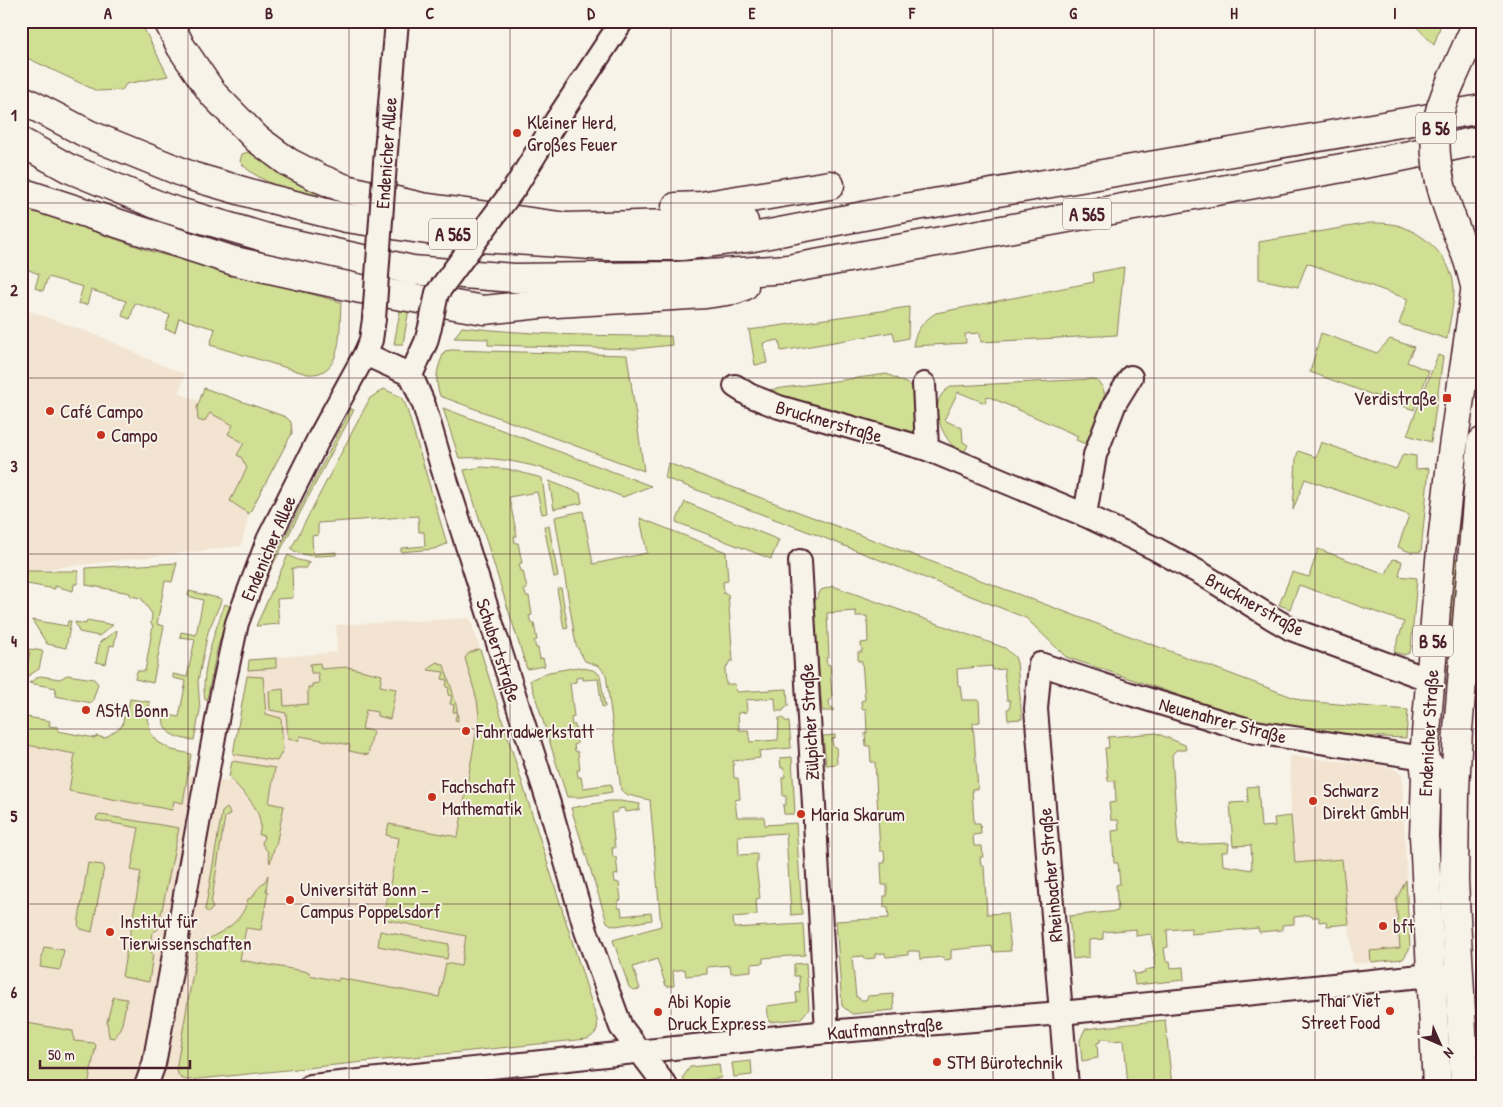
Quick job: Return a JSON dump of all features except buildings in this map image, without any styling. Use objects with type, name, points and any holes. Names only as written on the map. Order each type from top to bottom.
[{"type":"main road","points":[[168,21],[182,47],[213,94],[257,139],[280,157],[318,178],[346,189],[422,207],[567,226],[738,223],[905,208]]},
{"type":"main road","name":"Endenicher Straße","points":[[1437,1086],[1424,836],[1426,777],[1424,758],[1440,560],[1452,454],[1478,300],[1471,271],[1446,207],[1435,160],[1435,133],[1441,103],[1478,21]]},
{"type":"main road","name":"A 565","points":[[21,99],[88,134],[194,177],[346,218],[480,238],[607,246],[681,246],[754,237],[905,208],[1482,108]]},
{"type":"main road","name":"A 565","points":[[21,142],[68,168],[165,208],[267,238],[412,270],[514,278],[676,276],[788,269],[1386,160],[1482,140]]},
{"type":"main road","points":[[422,207],[590,213],[701,206],[830,185]]},
{"type":"main road","points":[[21,192],[234,261],[361,289],[484,310],[540,304],[734,290],[788,269]]},
{"type":"main road","name":"Endenicher Straße","points":[[1464,1086],[1454,881],[1455,790],[1458,730],[1482,442]]},
{"type":"street","name":"Endenicher Allee","points":[[146,1086],[154,1064],[215,730],[237,623],[268,540],[319,438],[366,354],[371,340],[398,21]]},
{"type":"street","points":[[366,354],[411,375],[426,342],[437,293],[516,186],[622,21]]},
{"type":"street","name":"Schubertstraße","points":[[411,375],[424,405],[550,807],[586,931],[621,1027],[666,1086]]},
{"type":"street","points":[[1086,515],[1095,455],[1114,402],[1131,377]]},
{"type":"street","points":[[924,384],[927,449]]},
{"type":"street","name":"Brucknerstraße","points":[[735,386],[748,395],[779,407],[927,449],[1086,515],[1164,553],[1292,628],[1430,680]]},
{"type":"street","name":"Zülpicher Straße","points":[[800,561],[827,1032]]},
{"type":"street","name":"Neuenahrer Straße","points":[[1040,664],[1255,732],[1424,758]]},
{"type":"street","name":"Rheinbacher Straße","points":[[1040,664],[1036,709],[1067,1086]]},
{"type":"street","points":[[1424,758],[1443,774],[1455,790]]},
{"type":"street","name":"Kaufmannstraße","points":[[311,1086],[827,1032],[1061,1013],[1431,975],[1459,980]]},
{"type":"shaded area","points":[[21,308],[104,338],[185,374],[179,393],[199,401],[204,388],[289,419],[292,433],[249,514],[241,546],[21,572]]},
{"type":"shaded area","name":"Universität Bonn – Campus Poppelsdorf","points":[[470,618],[597,1020],[596,1033],[587,1039],[186,1080],[147,1086],[21,1086],[21,744],[228,782],[249,660],[337,652],[336,625]]},
{"type":"shaded area","points":[[1290,755],[1333,761],[1372,763],[1392,768],[1402,776],[1410,948],[1403,959],[1353,964],[1344,875],[1297,878],[1291,816]]},
{"type":"green space","points":[[21,21],[140,21],[168,76],[126,84],[122,90],[97,91],[21,55]]},
{"type":"green space","points":[[1411,21],[1442,21],[1434,45]]},
{"type":"green space","points":[[248,152],[255,154],[277,171],[319,193],[318,197],[299,194],[254,174],[240,161],[242,154]]},
{"type":"green space","points":[[21,206],[153,252],[341,302],[338,348],[334,359],[328,368],[319,373],[307,374],[210,345],[215,329],[179,318],[175,332],[165,329],[170,315],[135,303],[130,319],[122,316],[126,301],[91,290],[87,305],[78,303],[83,287],[48,277],[43,291],[35,288],[39,274],[21,267]]},
{"type":"green space","points":[[1370,223],[1392,224],[1410,230],[1429,242],[1444,259],[1453,279],[1454,290],[1447,339],[1399,324],[1408,299],[1307,263],[1298,287],[1259,279],[1259,242]]},
{"type":"green space","points":[[1124,267],[1117,335],[981,342],[980,333],[965,334],[966,343],[913,346],[920,327],[936,313],[1094,282],[1093,273]]},
{"type":"green space","points":[[405,284],[413,285],[403,344],[394,344]]},
{"type":"green space","points":[[909,307],[908,338],[895,341],[893,332],[781,351],[779,340],[763,343],[767,363],[755,365],[749,330]]},
{"type":"green space","points":[[462,327],[514,332],[671,336],[672,345],[635,349],[488,345],[488,339],[454,338]]},
{"type":"green space","points":[[1321,333],[1377,353],[1390,339],[1414,347],[1407,362],[1429,371],[1414,410],[1310,372]]},
{"type":"green space","points":[[445,351],[627,355],[644,471],[440,396],[437,384],[438,368]]},
{"type":"green space","points":[[1438,355],[1443,357],[1431,442],[1407,435]]},
{"type":"green space","points":[[887,374],[918,389],[918,439],[782,400],[768,390]]},
{"type":"green space","points":[[1093,379],[1100,384],[1104,391],[1105,400],[1090,446],[1076,440],[1078,436],[987,396],[985,403],[958,392],[944,420],[962,428],[963,442],[968,445],[963,455],[949,441],[939,421],[937,410],[939,400],[944,392],[953,386]]},
{"type":"green space","points":[[204,388],[286,417],[291,422],[292,433],[249,514],[230,501],[247,468],[241,457],[237,455],[244,443],[228,434],[233,425],[210,413],[204,422],[198,420],[197,408]]},
{"type":"green space","points":[[384,389],[401,397],[406,406],[447,544],[434,549],[401,552],[401,548],[425,546],[424,532],[419,532],[418,516],[318,523],[318,535],[312,536],[313,554],[336,552],[336,555],[318,556],[296,552],[291,549],[370,398]]},
{"type":"green space","points":[[443,408],[651,486],[623,497],[543,468],[523,463],[481,458],[459,458]]},
{"type":"green space","points":[[351,409],[354,410],[266,578],[264,578]]},
{"type":"green space","points":[[1321,442],[1396,469],[1403,454],[1416,456],[1416,469],[1429,468],[1421,552],[1410,552],[1398,547],[1409,515],[1305,479],[1293,510],[1298,451],[1316,457]]},
{"type":"green space","points":[[668,463],[1303,701],[1408,710],[1406,738],[1333,735],[1258,722],[1066,657],[1026,618],[817,535],[665,478]]},
{"type":"green space","points":[[482,467],[507,469],[542,478],[547,513],[542,514],[537,492],[509,497],[517,536],[514,536],[515,543],[518,543],[522,563],[519,564],[521,571],[523,571],[527,589],[524,589],[526,596],[529,596],[532,615],[529,616],[531,623],[534,623],[537,640],[534,641],[536,648],[538,648],[540,659],[543,658],[545,666],[527,669],[464,470]]},
{"type":"green space","points":[[1460,471],[1468,471],[1462,544],[1452,544]]},
{"type":"green space","points":[[549,481],[580,493],[582,503],[554,509]]},
{"type":"green space","points":[[685,502],[779,540],[771,559],[676,522]]},
{"type":"green space","points":[[583,511],[593,564],[647,553],[640,518],[726,552],[728,581],[723,582],[724,594],[728,594],[733,661],[730,661],[725,670],[726,684],[735,684],[736,692],[787,689],[788,706],[783,711],[776,711],[775,698],[746,700],[747,712],[738,713],[739,730],[748,730],[750,742],[778,740],[779,718],[783,718],[789,722],[791,748],[759,751],[760,758],[733,761],[734,778],[738,778],[740,799],[735,800],[737,817],[764,817],[765,825],[796,823],[802,914],[791,915],[786,833],[738,836],[739,855],[757,854],[756,865],[760,898],[756,899],[757,915],[733,917],[734,928],[803,924],[805,955],[763,958],[763,963],[751,964],[751,971],[731,973],[730,965],[707,967],[707,974],[686,976],[685,969],[673,971],[674,986],[666,986],[657,959],[633,967],[640,989],[633,990],[629,987],[613,940],[661,926],[650,800],[628,795],[621,790],[606,674],[599,666],[585,661],[576,645],[555,517]]},
{"type":"green space","points":[[544,526],[549,526],[558,577],[554,577]]},
{"type":"green space","points":[[1318,549],[1386,574],[1393,559],[1402,561],[1399,576],[1417,578],[1411,649],[1409,653],[1404,655],[1394,652],[1404,622],[1299,585],[1290,609],[1279,605],[1292,572],[1309,577]]},
{"type":"green space","points":[[288,555],[311,563],[307,563],[307,568],[292,568],[293,598],[277,599],[279,624],[256,626]]},
{"type":"green space","points":[[1451,558],[1461,559],[1452,695],[1446,694],[1450,639]]},
{"type":"green space","points":[[177,563],[172,582],[165,581],[157,624],[164,626],[153,683],[135,679],[137,671],[145,671],[153,625],[151,624],[152,614],[141,598],[130,596],[130,593],[86,585],[86,568]]},
{"type":"green space","points":[[21,571],[78,571],[78,584],[74,584],[73,591],[55,586],[55,589],[27,584],[26,587],[21,586]]},
{"type":"green space","points":[[833,586],[1005,648],[1015,657],[1017,663],[1022,719],[1008,720],[1007,709],[1010,708],[1010,700],[1007,700],[1004,669],[993,670],[992,666],[957,669],[958,685],[960,686],[962,700],[979,700],[980,722],[973,723],[978,789],[972,789],[974,823],[980,823],[981,834],[973,835],[974,846],[982,846],[983,857],[980,857],[981,866],[984,866],[987,914],[1007,913],[1011,951],[993,952],[992,946],[951,950],[951,959],[945,960],[944,957],[920,959],[919,951],[908,951],[908,955],[886,957],[885,953],[875,954],[875,958],[864,959],[863,956],[852,957],[856,997],[860,1000],[866,1000],[868,996],[893,994],[894,1010],[852,1014],[842,1006],[836,921],[889,918],[888,907],[884,907],[887,885],[882,885],[881,863],[885,863],[884,851],[880,851],[875,762],[871,762],[870,746],[866,746],[866,709],[862,709],[861,701],[865,700],[862,661],[858,661],[858,652],[862,652],[861,643],[868,642],[867,616],[856,616],[856,611],[827,613],[829,656],[826,658],[827,664],[830,665],[832,699],[829,701],[833,711],[822,711],[814,603],[821,590]]},
{"type":"green space","points":[[561,588],[568,628],[564,629],[557,589]]},
{"type":"green space","points":[[189,591],[222,599],[208,632],[198,681],[200,711],[194,740],[176,737],[168,731],[163,721],[164,714],[179,717],[186,681],[173,678],[173,674],[187,677],[195,639],[180,637],[181,632],[196,635],[203,600],[188,596]]},
{"type":"green space","points":[[225,604],[230,606],[217,650],[207,699],[205,700],[206,665]]},
{"type":"green space","points":[[32,620],[67,626],[68,621],[71,621],[66,648],[47,644]]},
{"type":"green space","points":[[87,620],[113,625],[99,636],[79,632],[75,622],[86,624]]},
{"type":"green space","points":[[117,630],[114,646],[110,645],[106,664],[96,662],[100,642]]},
{"type":"green space","points":[[22,648],[43,651],[39,669],[25,678],[30,652],[22,650]]},
{"type":"green space","points":[[480,649],[597,1020],[598,1026],[595,1034],[587,1039],[190,1080],[181,1078],[177,1070],[177,1064],[198,944],[222,932],[235,922],[245,908],[248,899],[253,897],[268,875],[266,891],[268,892],[261,930],[246,928],[240,960],[309,972],[309,975],[338,981],[339,978],[439,997],[446,963],[461,966],[466,936],[383,919],[399,838],[386,835],[389,824],[458,837],[479,716],[477,700],[465,658],[469,653]]},
{"type":"green space","points":[[276,658],[276,668],[248,670],[249,660]]},
{"type":"green space","points":[[437,662],[444,665],[455,700],[458,714],[458,721],[455,720],[457,712],[453,712],[454,705],[450,704],[452,696],[448,695],[447,680],[442,679],[444,672],[428,670]]},
{"type":"green space","points":[[320,663],[321,669],[347,667],[382,675],[380,686],[396,689],[390,719],[377,716],[377,712],[366,710],[362,729],[373,731],[368,755],[349,751],[350,745],[300,736],[298,741],[288,739],[286,713],[270,710],[269,691],[283,689],[284,706],[308,704],[308,687],[319,683],[318,673],[311,673],[310,664]]},
{"type":"green space","points":[[578,667],[593,670],[600,675],[605,707],[602,707],[598,679],[583,680],[583,677],[576,678],[576,682],[570,683],[574,717],[571,718],[572,725],[575,725],[577,744],[574,745],[575,751],[578,752],[580,770],[577,770],[578,777],[581,777],[583,788],[611,784],[612,792],[582,797],[567,797],[530,680],[549,672]]},
{"type":"green space","points":[[67,675],[94,679],[98,684],[92,703],[55,696],[56,688],[29,683],[40,676],[60,679]]},
{"type":"green space","points":[[247,676],[263,677],[266,714],[281,718],[283,750],[277,761],[233,754]]},
{"type":"green space","points":[[130,699],[150,702],[147,718],[151,733],[158,742],[172,750],[191,754],[183,803],[174,801],[172,810],[69,791],[75,754],[21,744],[21,716],[50,721],[49,726],[58,727],[58,731],[105,738],[122,726],[124,716],[127,716]]},
{"type":"green space","points":[[1156,733],[1185,745],[1186,750],[1176,750],[1172,755],[1178,845],[1229,843],[1228,852],[1222,852],[1223,865],[1252,870],[1251,845],[1233,846],[1230,803],[1248,802],[1247,787],[1258,786],[1261,827],[1275,826],[1274,818],[1291,816],[1295,863],[1342,859],[1349,924],[1327,926],[1326,921],[1319,922],[1319,917],[1304,915],[1294,917],[1294,924],[1282,925],[1282,930],[1259,932],[1258,928],[1191,934],[1191,928],[1167,930],[1168,947],[1164,948],[1166,961],[1170,961],[1171,968],[1183,967],[1184,980],[1135,985],[1133,971],[1135,974],[1145,973],[1145,970],[1155,968],[1151,934],[1136,936],[1136,929],[1103,932],[1103,939],[1089,940],[1089,957],[1073,959],[1069,916],[1118,911],[1116,885],[1120,884],[1118,863],[1114,863],[1112,831],[1119,830],[1118,820],[1111,820],[1109,803],[1116,802],[1115,781],[1108,781],[1105,748],[1109,748],[1108,737]]},
{"type":"green space","points":[[835,735],[835,738],[832,739],[833,746],[836,747],[837,764],[826,765],[823,736]]},
{"type":"green space","points":[[792,757],[795,814],[784,814],[783,805],[786,805],[786,796],[783,796],[782,777],[785,777],[784,768],[781,768],[780,758]]},
{"type":"green space","points":[[232,761],[275,768],[269,803],[284,806],[276,845],[270,863],[268,852],[262,844],[264,836],[259,835],[260,826],[257,811],[247,796],[229,777]]},
{"type":"green space","points":[[609,801],[640,804],[639,810],[625,812],[624,808],[618,809],[618,812],[611,813],[615,848],[612,848],[613,857],[616,857],[618,874],[614,875],[615,882],[619,883],[621,900],[618,901],[618,908],[621,908],[622,916],[651,913],[652,920],[616,926],[607,922],[571,808]]},
{"type":"green space","points":[[227,808],[230,813],[225,817],[211,904],[213,908],[209,912],[205,910],[222,812]]},
{"type":"green space","points":[[101,815],[179,828],[158,929],[152,933],[149,950],[153,954],[149,982],[122,976],[141,872],[131,870],[139,828],[96,820],[97,816]]},
{"type":"green space","points":[[88,863],[103,865],[104,867],[92,932],[81,929],[78,925]]},
{"type":"green space","points":[[1406,880],[1410,948],[1403,959],[1371,962],[1370,951],[1400,948],[1396,900]]},
{"type":"green space","points":[[380,931],[449,944],[447,959],[378,946]]},
{"type":"green space","points":[[44,947],[64,950],[60,970],[40,967]]},
{"type":"green space","points":[[806,963],[809,1009],[800,1019],[769,1022],[767,1006],[797,1002],[796,993],[800,992],[799,976],[794,976],[794,964]]},
{"type":"green space","points":[[113,997],[127,999],[122,1024],[115,1038],[109,1037],[107,1022]]},
{"type":"green space","points":[[1165,1020],[1172,1086],[1128,1086],[1124,1040],[1110,1041],[1108,1039],[1101,1039],[1097,1043],[1098,1058],[1082,1061],[1080,1040],[1085,1029]]},
{"type":"green space","points":[[21,1022],[73,1031],[74,1041],[94,1043],[96,1045],[88,1086],[45,1086],[41,1084],[21,1086]]},
{"type":"green space","points":[[751,1061],[752,1075],[734,1077],[732,1063]]},
{"type":"green space","points":[[719,1064],[721,1078],[704,1080],[700,1086],[685,1086],[683,1077],[690,1067]]},
{"type":"place","name":"Kleiner Herd, Großes Feuer","points":[[517,133]]},
{"type":"place","name":"Verdistraße","points":[[1447,398]]},
{"type":"place","name":"Café Campo","points":[[50,411]]},
{"type":"place","name":"Campo","points":[[101,435]]},
{"type":"place","name":"AStA Bonn","points":[[86,710]]},
{"type":"place","name":"Fahrradwerkstatt","points":[[466,731]]},
{"type":"place","name":"Fachschaft Mathematik","points":[[432,797]]},
{"type":"place","name":"Schwarz Direkt GmbH","points":[[1313,801]]},
{"type":"place","name":"Maria Skarum","points":[[801,814]]},
{"type":"place","name":"Universität Bonn – Campus Poppelsdorf","points":[[290,900]]},
{"type":"place","name":"bft","points":[[1383,926]]},
{"type":"place","name":"Institut für Tierwissenschaften","points":[[110,932]]},
{"type":"place","name":"Thai Viet Street Food","points":[[1390,1011]]},
{"type":"place","name":"Abi Kopie Druck Express","points":[[658,1012]]},
{"type":"place","name":"STM Bürotechnik","points":[[937,1062]]}]
